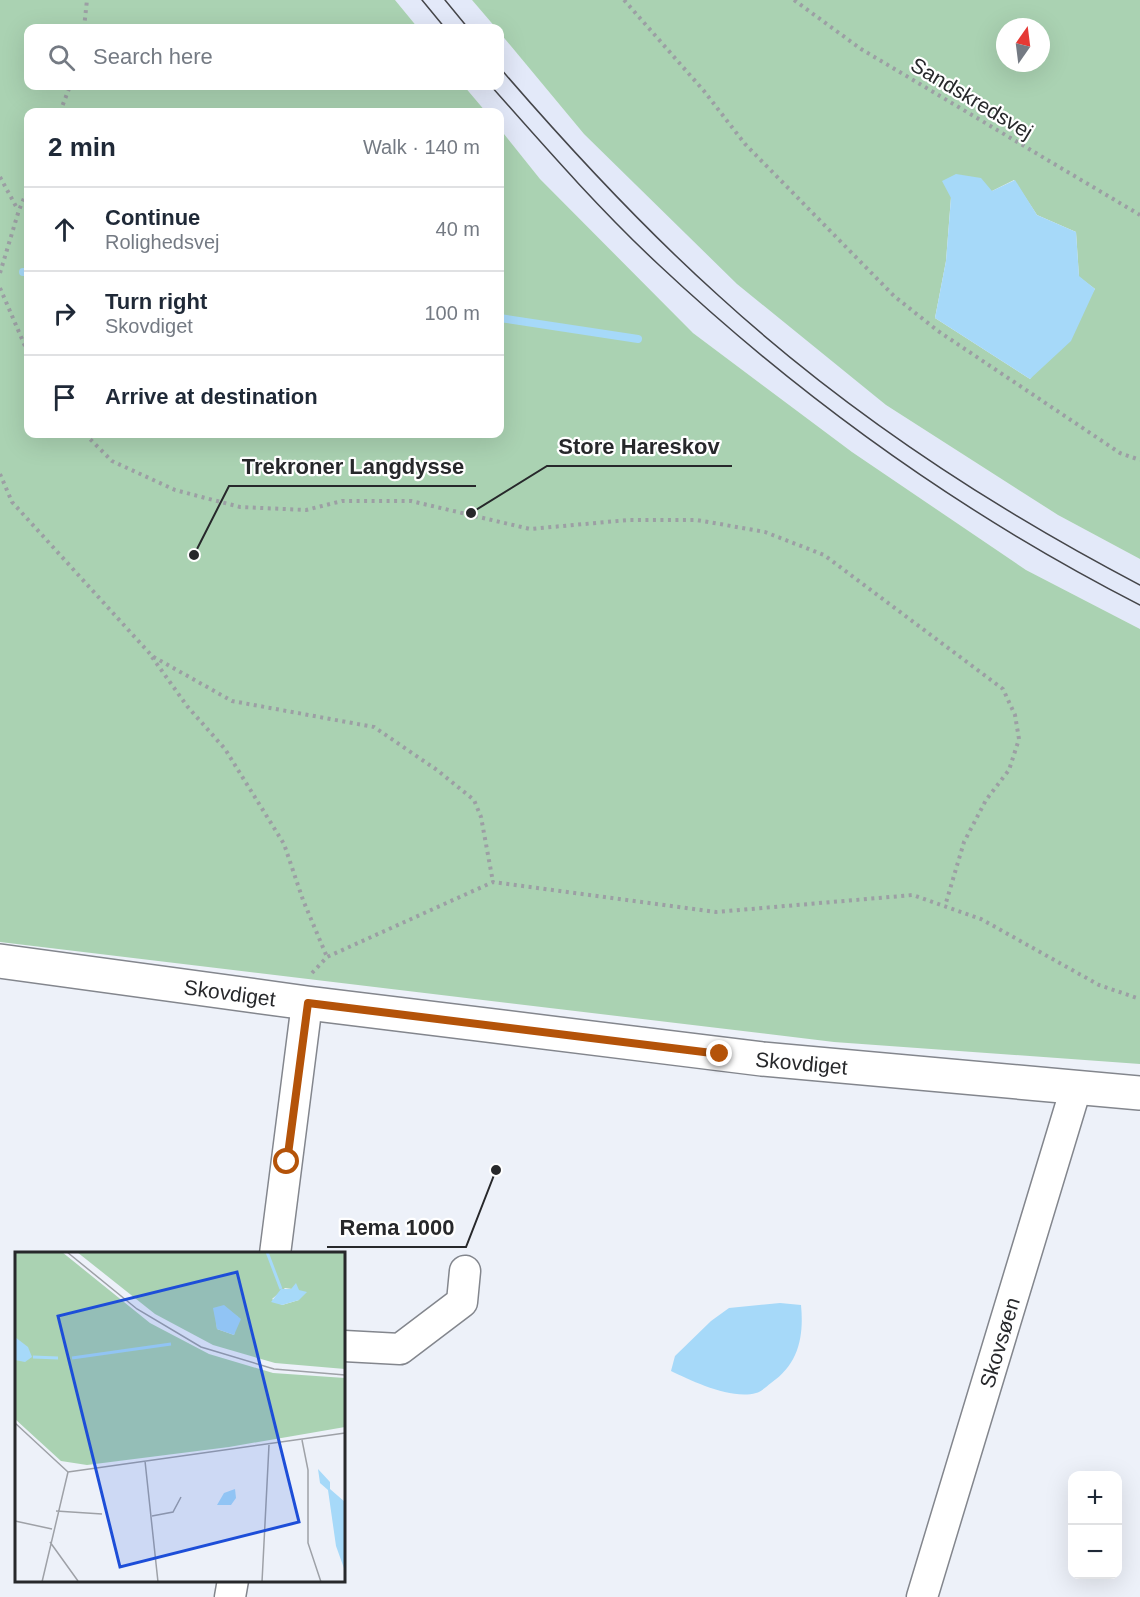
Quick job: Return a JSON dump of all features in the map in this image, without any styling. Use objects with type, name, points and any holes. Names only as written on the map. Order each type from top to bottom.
[{"type":"street","name":"Skovdiget","points":[[0,961],[308,1003],[762,1059],[1140,1094]]},
{"type":"street","points":[[275,1252],[308,1003]]},
{"type":"street","name":"Skovsøen","points":[[922,1597],[1076,1088]]},
{"type":"street","points":[[345,1346],[400,1349],[462,1302],[465,1271]]},
{"type":"street","points":[[230,1597],[233,1582]]},
{"type":"path","points":[[84,24],[87,0]]},
{"type":"path","points":[[624,0],[704,91],[745,144],[894,296],[938,331],[1120,453],[1140,460]]},
{"type":"path","name":"Sandskredsvej","points":[[794,0],[861,49],[1140,215]]},
{"type":"path","points":[[62,108],[68,90]]},
{"type":"path","points":[[0,177],[19,210]]},
{"type":"path","points":[[0,273],[24,198]]},
{"type":"path","points":[[0,288],[24,344]]},
{"type":"path","points":[[89,438],[112,461],[175,490],[240,507],[306,510],[342,501],[411,501],[530,529],[628,520],[697,520],[765,532],[824,555],[1003,688],[1015,716],[1019,740],[1009,770],[986,800],[964,842],[945,906]]},
{"type":"path","points":[[0,474],[12,502],[152,656],[187,706],[225,749],[284,844],[303,900],[327,957]]},
{"type":"path","points":[[152,656],[232,701],[374,727],[437,770],[474,800],[481,817],[493,882]]},
{"type":"path","points":[[308,1003],[312,970],[327,957],[493,882],[716,912],[914,895],[991,924],[1099,985],[1140,999]]},
{"type":"shaded area","points":[[395,0],[472,0],[493,24],[415,24]]},
{"type":"shaded area","points":[[504,38],[584,134],[886,405],[1058,515],[1140,559],[1140,629],[1026,570],[852,452],[693,333],[540,179],[504,134],[504,108],[483,108],[467,90],[504,90]]},
{"type":"green space","points":[[0,0],[395,0],[415,24],[24,24],[24,90],[467,90],[483,108],[24,108],[24,438],[504,438],[504,134],[540,179],[693,333],[852,452],[1026,570],[1140,629],[1140,1064],[834,1042],[0,942]]},
{"type":"green space","points":[[472,0],[1140,0],[1140,559],[1058,515],[886,405],[737,284],[584,134],[504,38],[504,24],[493,24]],"holes":[[[1014,180],[1037,215],[1076,232],[1079,277],[1095,289],[1030,379],[935,318],[946,261],[951,197],[992,191]]]},
{"type":"water","points":[[956,174],[981,178],[992,191],[1015,180],[1037,215],[1076,232],[1079,276],[1095,289],[1071,341],[1030,379],[935,318],[946,261],[951,198],[942,181]]},
{"type":"water","points":[[780,1303],[801,1305],[802,1328],[798,1348],[788,1367],[760,1391],[746,1394],[724,1392],[671,1371],[675,1356],[711,1321],[729,1308]]},
{"type":"waterway","points":[[504,319],[638,339]]},
{"type":"tram line","points":[[422,0],[442,24]]},
{"type":"tram line","points":[[445,0],[465,24]]},
{"type":"tram line","points":[[504,73],[579,157],[661,242],[719,296],[817,379],[920,454],[974,489],[1028,523],[1140,585]]},
{"type":"tram line","points":[[495,90],[637,244],[714,315],[770,362],[828,408],[948,493],[1011,533],[1140,605]]},
{"type":"place","name":"Store Hareskov","points":[[471,513]]},
{"type":"place","name":"Trekroner Langdysse","points":[[194,555]]},
{"type":"place","name":"Rema 1000","points":[[496,1170]]},
{"type":"route","points":[[287,1162],[308,1003],[720,1054]]}]
